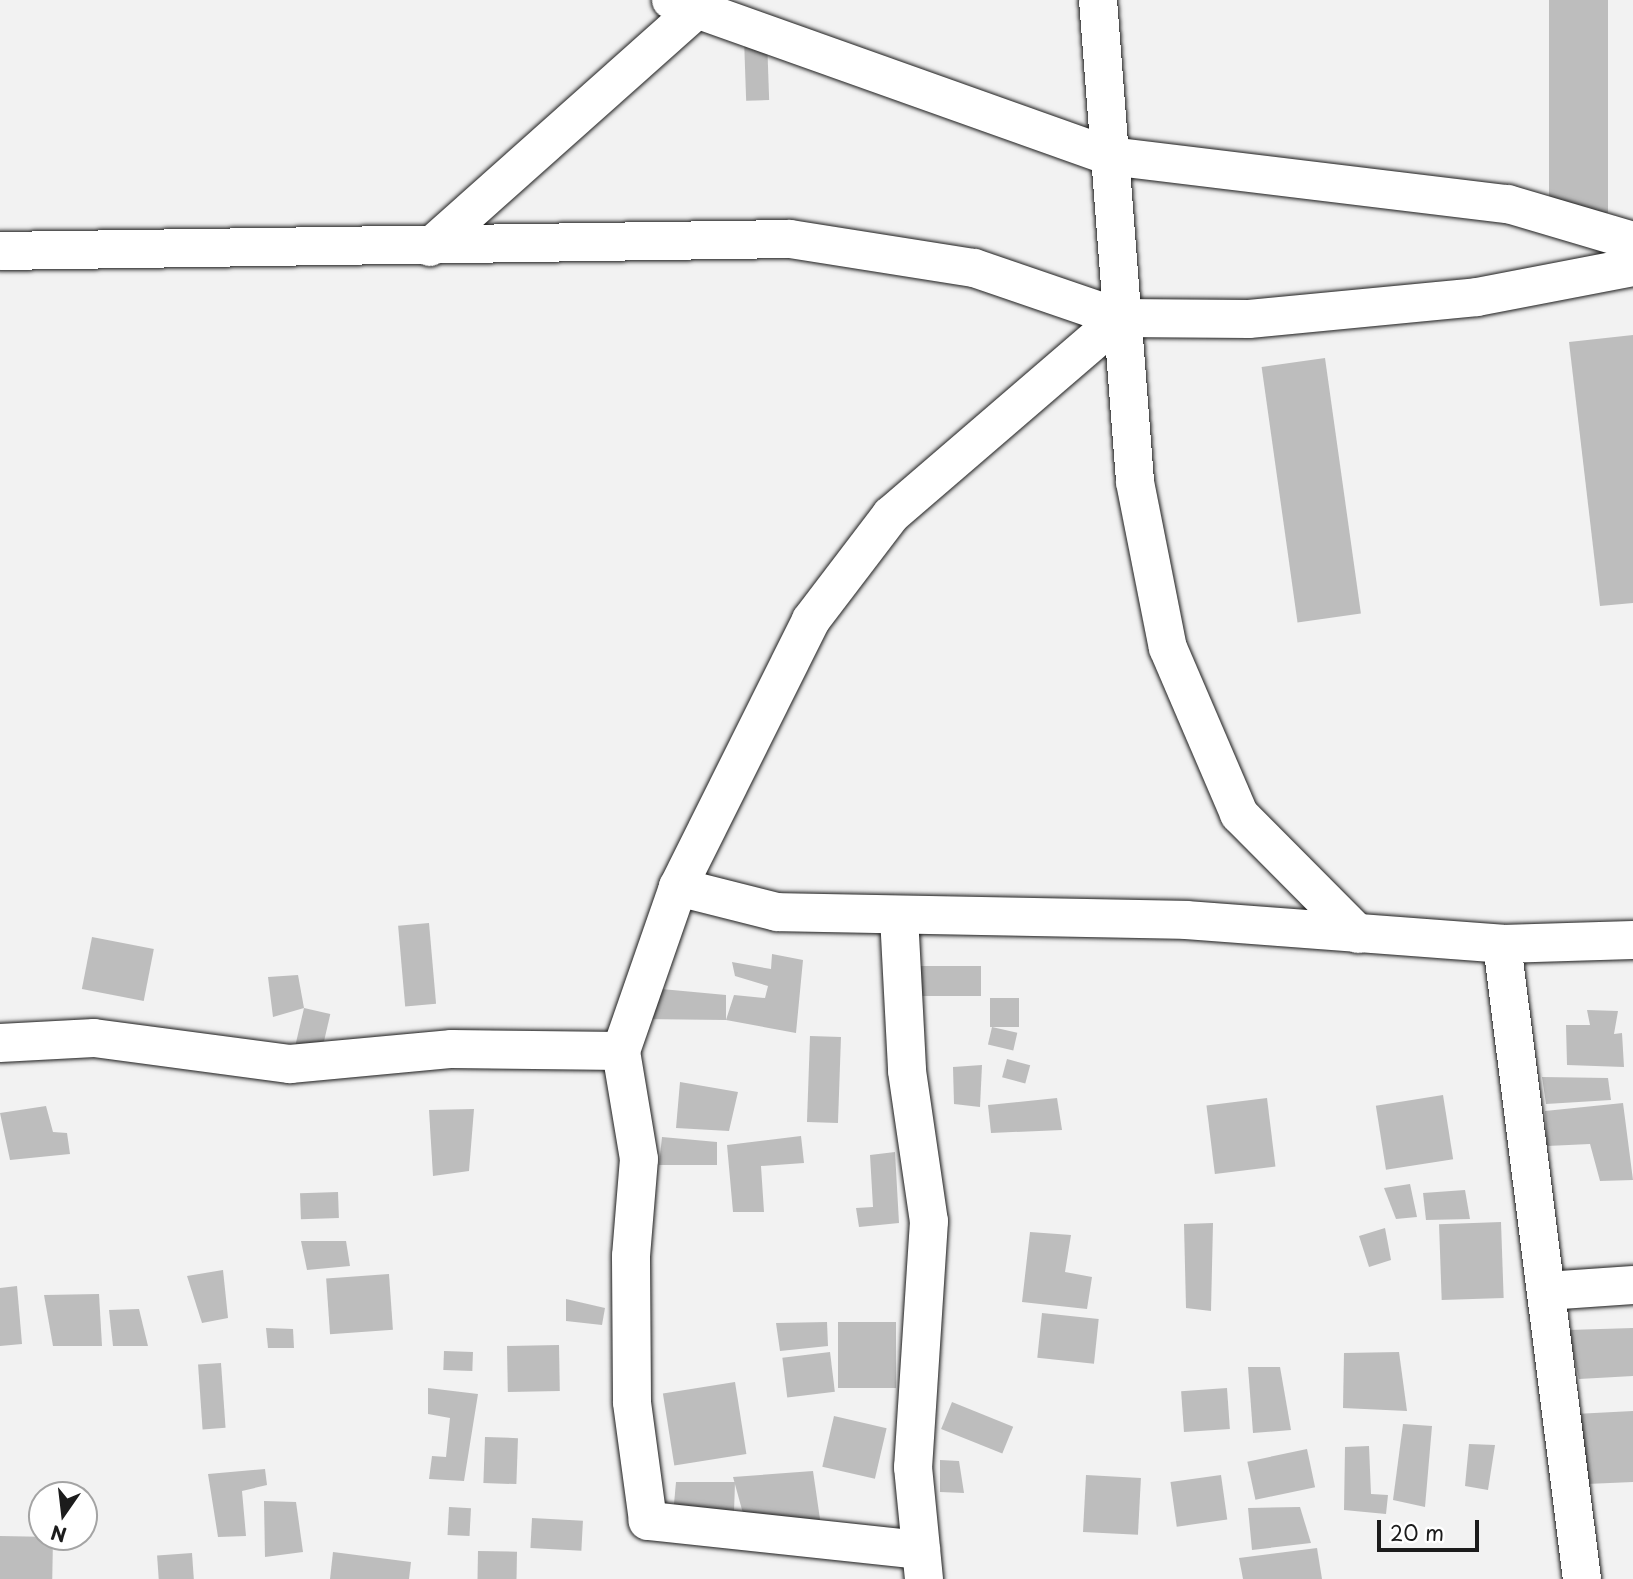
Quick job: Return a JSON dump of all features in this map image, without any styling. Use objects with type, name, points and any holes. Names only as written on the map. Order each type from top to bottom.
[{"type":"street","points":[[1098,0],[1120,318],[1135,482],[1168,648],[1239,814],[1359,934]]},
{"type":"street","points":[[430,247],[691,3],[1109,156],[1508,204],[1633,241]]},
{"type":"street","points":[[0,251],[430,247],[790,239],[974,268],[1120,318],[1249,319],[1463,298],[1633,267]]},
{"type":"street","points":[[899,916],[906,1071],[929,1221],[913,1467],[922,1564],[648,1521],[632,1402],[631,1256],[639,1159],[621,1051],[678,887],[811,620],[891,515],[1120,318]]},
{"type":"street","points":[[678,887],[777,912],[1186,920],[1502,944],[1633,940]]},
{"type":"street","points":[[1502,944],[1582,1579]]},
{"type":"street","points":[[0,1043],[94,1038],[290,1064],[452,1049],[621,1051]]},
{"type":"street","points":[[1547,1291],[1633,1285]]},
{"type":"building","points":[[1549,0],[1608,0],[1608,213],[1549,213]]},
{"type":"building","points":[[767,38],[769,100],[746,101],[744,39]]},
{"type":"building","points":[[1633,335],[1633,603],[1600,606],[1569,342]]},
{"type":"building","points":[[1325,358],[1361,613],[1298,622],[1262,367]]},
{"type":"building","points":[[429,923],[436,1004],[405,1006],[398,926]]},
{"type":"building","points":[[92,937],[154,949],[144,1001],[82,989]]},
{"type":"building","points":[[772,954],[803,960],[796,1033],[726,1020],[734,995],[765,998],[768,986],[735,976],[732,962],[771,969]]},
{"type":"building","points":[[903,966],[981,966],[981,996],[903,996]]},
{"type":"building","points":[[298,975],[304,1008],[273,1017],[268,977]]},
{"type":"building","points":[[640,987],[726,995],[726,1020],[641,1019]]},
{"type":"building","points":[[990,998],[1019,998],[1019,1027],[990,1027]]},
{"type":"building","points":[[304,1008],[330,1014],[320,1061],[293,1055]]},
{"type":"building","points":[[1587,1010],[1618,1011],[1614,1034],[1622,1033],[1624,1067],[1567,1065],[1566,1025],[1590,1025]]},
{"type":"building","points":[[992,1027],[1017,1033],[1013,1050],[988,1045]]},
{"type":"building","points":[[810,1036],[841,1037],[838,1123],[807,1122]]},
{"type":"building","points":[[1007,1059],[1030,1065],[1025,1084],[1002,1077]]},
{"type":"building","points":[[982,1065],[980,1107],[954,1104],[953,1067]]},
{"type":"building","points":[[1542,1077],[1608,1078],[1611,1100],[1546,1104]]},
{"type":"building","points":[[680,1082],[738,1092],[729,1131],[676,1128]]},
{"type":"building","points":[[1443,1095],[1453,1159],[1386,1170],[1376,1106]]},
{"type":"building","points":[[1057,1098],[1062,1130],[991,1133],[988,1105]]},
{"type":"building","points":[[1267,1098],[1275,1166],[1215,1174],[1206,1105]]},
{"type":"building","points":[[1623,1103],[1633,1180],[1600,1181],[1590,1144],[1547,1146],[1545,1111]]},
{"type":"building","points":[[46,1106],[53,1132],[67,1133],[70,1154],[10,1160],[0,1113]]},
{"type":"building","points":[[474,1109],[469,1171],[433,1176],[429,1110]]},
{"type":"building","points":[[801,1136],[804,1163],[761,1166],[764,1212],[733,1212],[727,1145]]},
{"type":"building","points":[[662,1137],[717,1142],[717,1165],[659,1165]]},
{"type":"building","points":[[895,1152],[899,1223],[859,1227],[856,1208],[873,1207],[870,1155]]},
{"type":"building","points":[[1410,1184],[1417,1217],[1396,1219],[1384,1188]]},
{"type":"building","points":[[1465,1190],[1470,1219],[1426,1220],[1423,1193]]},
{"type":"building","points":[[338,1192],[339,1218],[301,1219],[300,1193]]},
{"type":"building","points":[[1501,1222],[1504,1298],[1442,1300],[1439,1224]]},
{"type":"building","points":[[1213,1223],[1211,1311],[1186,1308],[1184,1224]]},
{"type":"building","points":[[1385,1228],[1391,1260],[1369,1267],[1359,1236]]},
{"type":"building","points":[[1030,1232],[1071,1235],[1065,1272],[1092,1277],[1087,1309],[1022,1302]]},
{"type":"building","points":[[301,1241],[346,1241],[350,1266],[307,1270]]},
{"type":"building","points":[[223,1270],[228,1318],[202,1323],[187,1276]]},
{"type":"building","points":[[389,1274],[393,1330],[330,1334],[326,1278]]},
{"type":"building","points":[[17,1286],[22,1344],[0,1346],[0,1288]]},
{"type":"building","points":[[99,1294],[102,1346],[53,1346],[44,1295]]},
{"type":"building","points":[[566,1299],[605,1308],[602,1325],[566,1321]]},
{"type":"building","points":[[139,1309],[148,1346],[113,1346],[109,1310]]},
{"type":"building","points":[[1042,1313],[1099,1319],[1094,1364],[1037,1358]]},
{"type":"building","points":[[827,1322],[828,1346],[780,1351],[776,1323]]},
{"type":"building","points":[[838,1322],[896,1322],[896,1388],[838,1388]]},
{"type":"building","points":[[266,1328],[293,1329],[294,1348],[268,1348]]},
{"type":"building","points":[[1633,1328],[1633,1376],[1579,1379],[1568,1330]]},
{"type":"building","points":[[559,1345],[560,1391],[508,1392],[507,1346]]},
{"type":"building","points":[[444,1351],[473,1352],[472,1371],[443,1370]]},
{"type":"building","points":[[830,1352],[835,1392],[787,1398],[782,1358]]},
{"type":"building","points":[[1399,1352],[1407,1411],[1343,1408],[1344,1353]]},
{"type":"building","points":[[221,1363],[226,1428],[203,1429],[198,1365]]},
{"type":"building","points":[[1248,1367],[1280,1367],[1291,1430],[1253,1433]]},
{"type":"building","points":[[735,1382],[746,1454],[674,1466],[663,1393]]},
{"type":"building","points":[[428,1388],[478,1394],[464,1481],[429,1479],[432,1456],[446,1457],[450,1418],[428,1414]]},
{"type":"building","points":[[1227,1388],[1230,1429],[1184,1432],[1181,1391]]},
{"type":"building","points":[[952,1402],[1013,1427],[1002,1454],[941,1429]]},
{"type":"building","points":[[1633,1411],[1633,1482],[1587,1484],[1575,1414]]},
{"type":"building","points":[[834,1416],[887,1428],[875,1479],[822,1467]]},
{"type":"building","points":[[1403,1424],[1432,1426],[1425,1507],[1393,1500]]},
{"type":"building","points":[[485,1437],[518,1438],[516,1484],[483,1483]]},
{"type":"building","points":[[1469,1444],[1495,1445],[1488,1490],[1465,1486]]},
{"type":"building","points":[[1369,1446],[1371,1494],[1388,1495],[1386,1514],[1344,1510],[1345,1447]]},
{"type":"building","points":[[1307,1449],[1315,1487],[1255,1500],[1247,1462]]},
{"type":"building","points":[[940,1460],[959,1461],[964,1493],[940,1492]]},
{"type":"building","points":[[265,1469],[267,1485],[242,1491],[246,1536],[218,1537],[208,1474]]},
{"type":"building","points":[[813,1471],[821,1526],[747,1528],[733,1477]]},
{"type":"building","points":[[1086,1475],[1141,1478],[1138,1535],[1083,1532]]},
{"type":"building","points":[[1221,1475],[1227,1520],[1177,1527],[1170,1482]]},
{"type":"building","points":[[676,1482],[735,1482],[733,1543],[671,1537]]},
{"type":"building","points":[[264,1501],[296,1502],[303,1552],[265,1557]]},
{"type":"building","points":[[449,1507],[471,1508],[470,1536],[448,1535]]},
{"type":"building","points":[[1300,1507],[1311,1543],[1252,1550],[1248,1508]]},
{"type":"building","points":[[532,1518],[583,1521],[581,1551],[530,1548]]},
{"type":"building","points":[[0,1536],[28,1536],[28,1551],[53,1551],[52,1579],[0,1579]]},
{"type":"building","points":[[1317,1548],[1322,1579],[1243,1579],[1239,1558]]},
{"type":"building","points":[[478,1551],[517,1552],[517,1579],[478,1579]]},
{"type":"building","points":[[333,1552],[411,1562],[409,1579],[330,1579]]},
{"type":"building","points":[[192,1553],[194,1579],[159,1579],[157,1555]]}]
